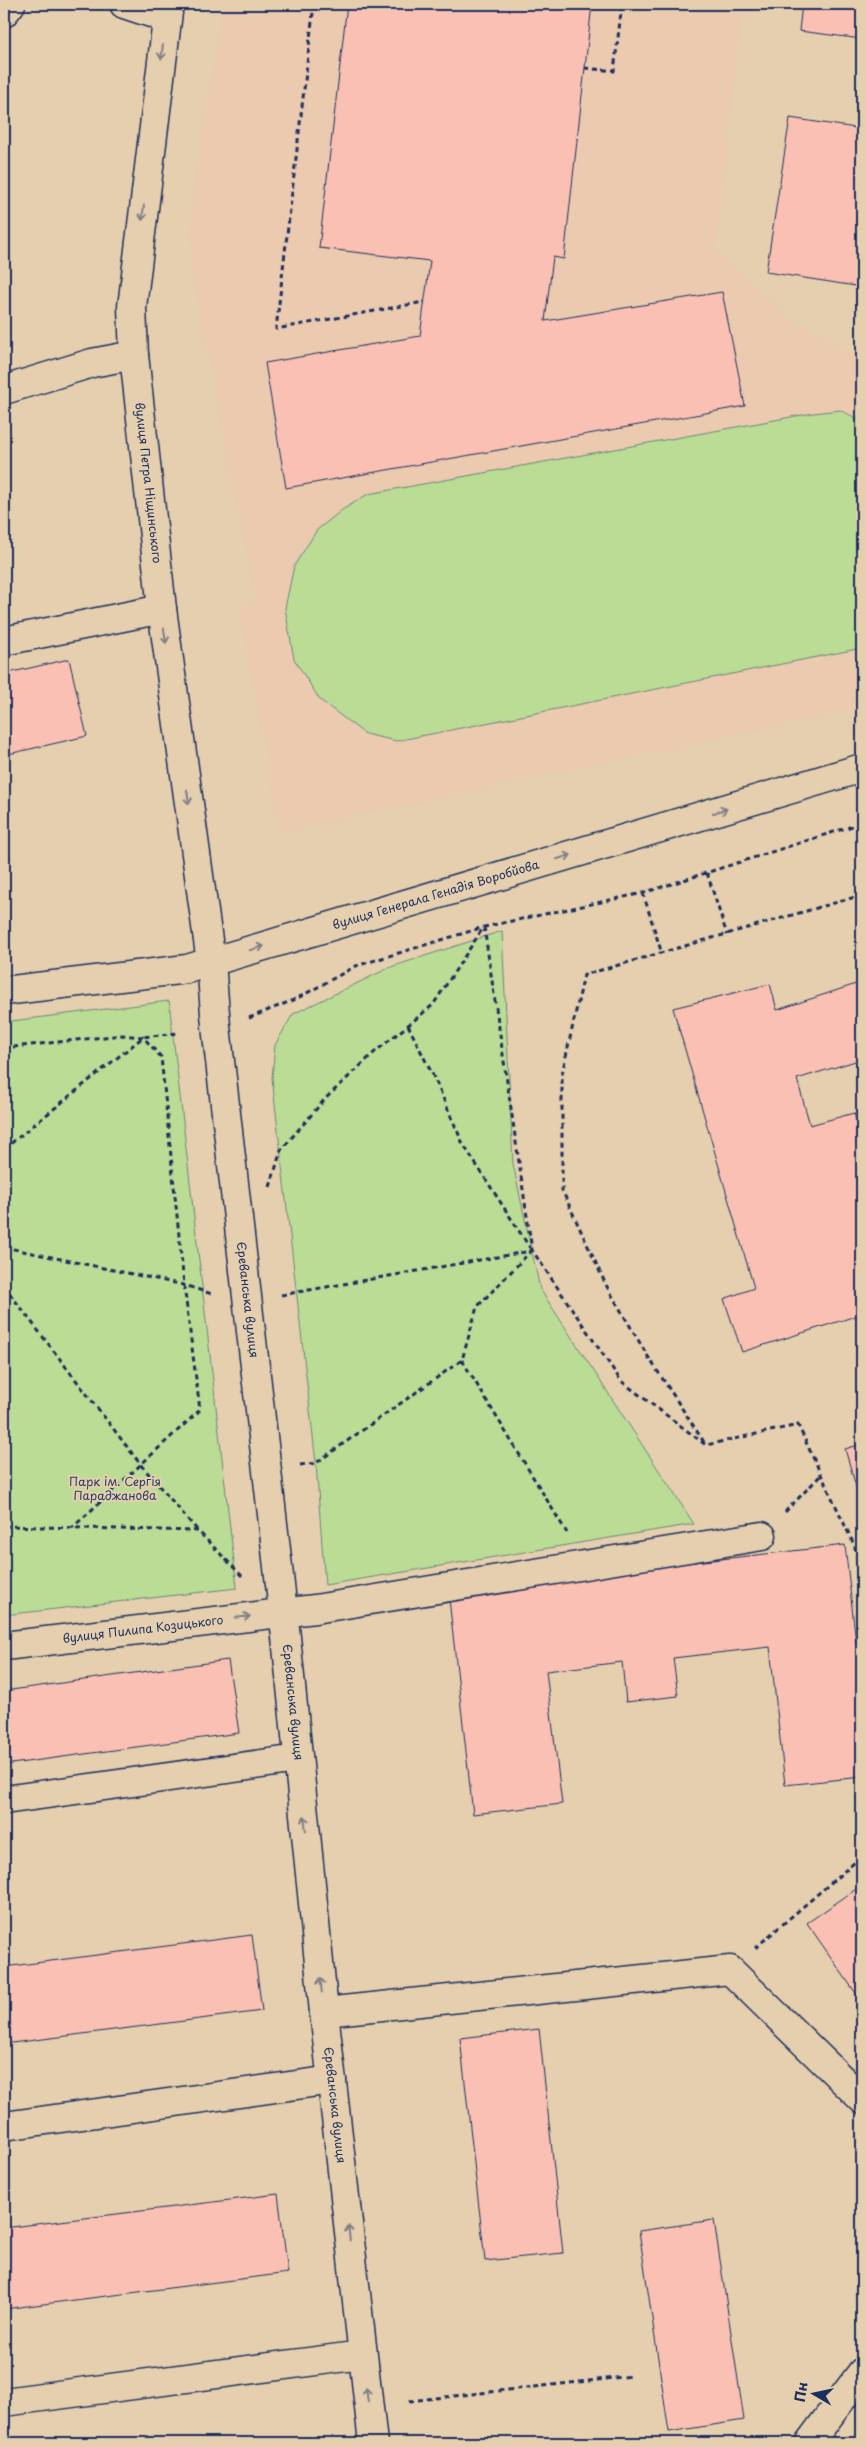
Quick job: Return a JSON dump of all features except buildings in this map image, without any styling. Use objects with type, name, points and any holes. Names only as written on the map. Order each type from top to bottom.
[{"type":"street","points":[[4,13],[11,4]]},
{"type":"street","points":[[124,4],[167,11]]},
{"type":"street","name":"вулиця Петра Ніщинського","points":[[167,11],[132,307],[134,355],[162,609],[210,962]]},
{"type":"street","points":[[4,390],[92,364],[134,355]]},
{"type":"street","points":[[4,641],[162,609]]},
{"type":"street","name":"вулиця Генерала Генадія Воробйова","points":[[4,991],[174,972],[862,768]]},
{"type":"street","name":"Єреванська вулиця","points":[[210,962],[283,1613],[324,2012],[373,2443]]},
{"type":"street","name":"вулиця Пилипа Козицького","points":[[4,1646],[283,1613],[762,1536]]},
{"type":"street","points":[[4,1800],[298,1759]]},
{"type":"street","points":[[324,2012],[730,1970],[862,2099]]},
{"type":"street","points":[[4,2126],[332,2080]]},
{"type":"street","points":[[4,2402],[362,2355]]},
{"type":"street","points":[[809,2443],[862,2372]]},
{"type":"path","points":[[314,4],[276,329],[424,302]]},
{"type":"path","points":[[585,68],[614,71],[622,4]]},
{"type":"path","points":[[246,1019],[296,999],[356,966],[484,927],[643,892],[862,823]]},
{"type":"path","points":[[707,873],[726,935]]},
{"type":"path","points":[[643,892],[662,954]]},
{"type":"path","points":[[706,1445],[647,1355],[606,1285],[562,1190],[562,1074],[584,975],[862,895]]},
{"type":"path","points":[[267,1196],[281,1150],[325,1099],[376,1051],[433,1005],[484,927]]},
{"type":"path","points":[[484,927],[532,1250]]},
{"type":"path","points":[[408,1025],[463,1144],[621,1381],[706,1445],[798,1425],[855,1547],[862,1584]]},
{"type":"path","points":[[4,1048],[122,1034],[143,1037],[179,1033]]},
{"type":"path","points":[[4,1149],[143,1037]]},
{"type":"path","points":[[72,1528],[200,1410],[184,1285],[161,1057],[143,1037]]},
{"type":"path","points":[[4,1247],[184,1285]]},
{"type":"path","points":[[279,1295],[532,1250]]},
{"type":"path","points":[[316,1463],[462,1360],[477,1307],[532,1250]]},
{"type":"path","points":[[4,1286],[141,1465],[198,1531],[242,1576]]},
{"type":"path","points":[[462,1360],[587,1565]]},
{"type":"path","points":[[762,1536],[821,1475]]},
{"type":"path","points":[[4,1526],[198,1531]]},
{"type":"path","points":[[730,1970],[862,1856]]},
{"type":"path","points":[[409,2401],[632,2376]]},
{"type":"shaded area","points":[[223,4],[743,4],[715,249],[795,323],[862,359],[862,708],[280,831],[240,608],[257,603],[192,268],[191,211]]},
{"type":"green space","points":[[840,410],[862,421],[862,648],[396,741],[365,734],[320,700],[294,659],[285,608],[294,566],[317,530],[342,510],[368,494],[813,413]]},
{"type":"green space","points":[[502,931],[513,1164],[540,1289],[694,1524],[325,1585],[316,1463],[272,1078],[275,1045],[293,1014],[391,967]]},
{"type":"green space","name":"Парк ім. Сергія Параджанова","points":[[169,1001],[237,1588],[4,1615],[4,1022]]}]
